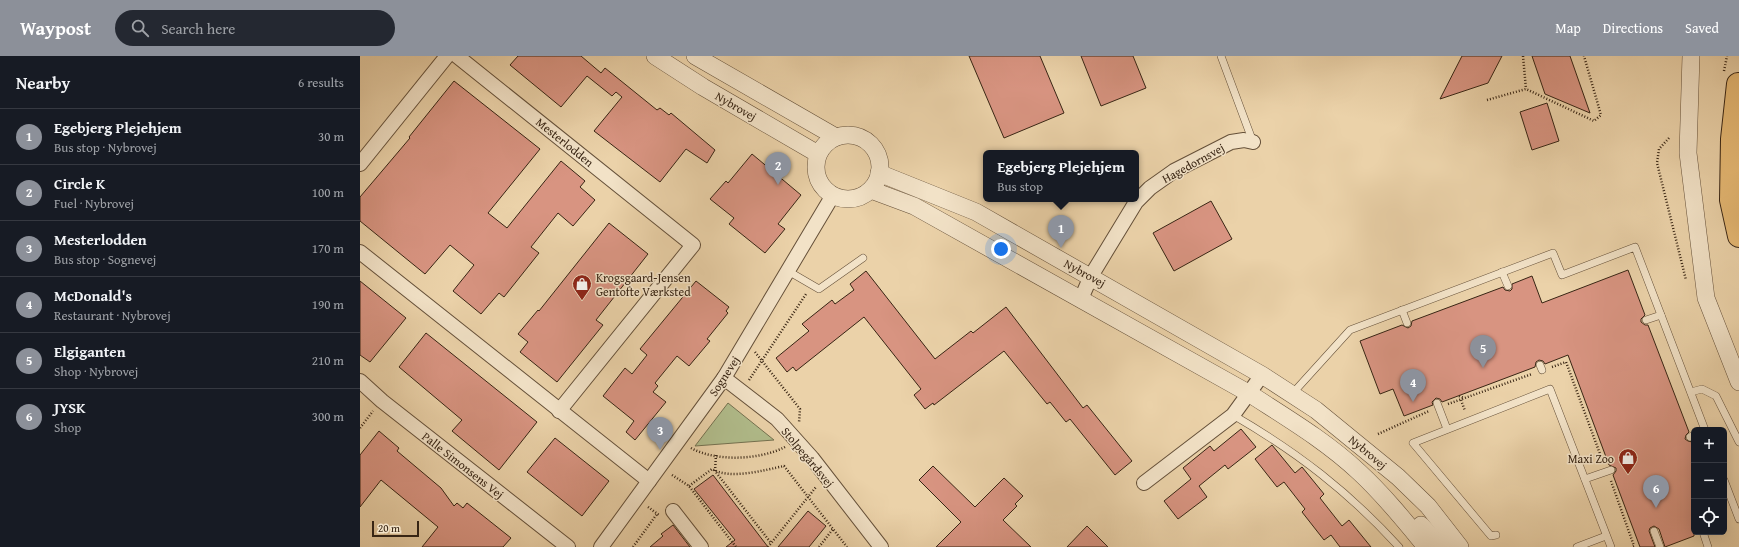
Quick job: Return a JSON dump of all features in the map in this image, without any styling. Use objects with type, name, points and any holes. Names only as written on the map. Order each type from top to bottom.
[{"type":"highway","points":[[1738,84],[1732,139],[1731,200],[1739,236]]},
{"type":"street","points":[[360,164],[447,56]]},
{"type":"street","name":"Mesterlodden","points":[[457,56],[693,245],[559,410]]},
{"type":"street","name":"Nybrovej","points":[[655,56],[703,87],[818,154]]},
{"type":"street","name":"Nybrovej","points":[[695,56],[836,137]]},
{"type":"street","points":[[1691,56],[1688,153],[1706,298],[1739,382]]},
{"type":"street","points":[[846,135],[856,136],[872,146],[877,154],[880,164],[876,182],[870,190],[859,197],[846,199],[833,195],[824,188],[818,178],[816,166],[818,154],[829,141],[836,137],[846,135]]},
{"type":"street","name":"Hagedornsvej","points":[[1139,199],[1150,188],[1174,171],[1231,142],[1244,140],[1252,142]]},
{"type":"street","name":"Nybrovej","points":[[879,173],[976,212],[1262,374],[1316,410],[1360,444],[1398,477],[1428,506],[1460,547]]},
{"type":"street","name":"Nybrovej","points":[[870,190],[914,206],[1250,394],[1328,446],[1359,472],[1407,523],[1426,547]]},
{"type":"street","name":"Sognevej","points":[[601,547],[724,378],[833,195]]},
{"type":"street","name":"Hagedornsvej","points":[[1080,299],[1091,276],[1136,202]]},
{"type":"street","points":[[360,252],[650,481]]},
{"type":"street","points":[[1144,483],[1233,415],[1250,394],[1262,374]]},
{"type":"street","name":"Stolpegårdsvej","points":[[724,378],[777,419],[812,458],[881,547]]},
{"type":"street","name":"Palle Simonsens Vej","points":[[360,381],[382,401],[568,547]]},
{"type":"street","points":[[673,511],[701,547]]},
{"type":"street","points":[[1407,523],[1421,525],[1441,547]]},
{"type":"lane","name":"Hagedornsvej","points":[[1221,56],[1246,119],[1252,142]]},
{"type":"lane","points":[[1292,394],[1350,330],[1553,254],[1562,275],[1635,247],[1704,427]]},
{"type":"lane","points":[[788,271],[819,289],[863,258]]},
{"type":"lane","points":[[1502,272],[1508,286]]},
{"type":"lane","points":[[1402,310],[1407,323]]},
{"type":"lane","points":[[1646,320],[1661,315]]},
{"type":"lane","points":[[1496,535],[1491,536],[1413,444],[1447,429],[1550,389],[1610,547]]},
{"type":"lane","points":[[1691,392],[1702,389],[1716,396],[1739,442]]},
{"type":"lane","points":[[1438,405],[1447,429]]},
{"type":"lane","points":[[1233,415],[1271,437],[1313,466],[1358,504],[1399,547]]},
{"type":"lane","points":[[1585,479],[1609,471]]},
{"type":"lane","points":[[1727,488],[1739,519]]},
{"type":"lane","points":[[1654,531],[1660,547]]},
{"type":"lane","points":[[1704,535],[1708,547]]},
{"type":"lane","points":[[1578,547],[1606,536]]},
{"type":"path","points":[[1523,56],[1526,89]]},
{"type":"path","points":[[1487,100],[1526,89],[1594,120],[1601,116],[1584,56]]},
{"type":"path","points":[[1669,138],[1659,149],[1657,163],[1687,282],[1706,298]]},
{"type":"path","points":[[742,392],[812,285]]},
{"type":"path","points":[[678,441],[693,450],[736,458],[774,453],[785,447],[794,439],[800,423],[800,409],[746,340]]},
{"type":"path","points":[[1378,434],[1438,405],[1464,398],[1541,368],[1566,362],[1609,471],[1634,546],[1632,547]]},
{"type":"path","points":[[1458,396],[1464,398]]},
{"type":"path","points":[[360,428],[382,401]]},
{"type":"path","points":[[1587,418],[1592,420]]},
{"type":"path","points":[[716,455],[715,471],[771,543]]},
{"type":"path","points":[[689,486],[712,469],[715,471],[735,474],[758,472],[784,466],[847,547]]},
{"type":"path","points":[[659,467],[689,486],[736,547]]},
{"type":"path","points":[[768,547],[808,496]]},
{"type":"path","points":[[636,499],[663,519],[673,511]]},
{"type":"path","points":[[633,547],[657,514]]},
{"type":"path","points":[[819,547],[833,529]]},
{"type":"green space","points":[[728,403],[774,440],[695,446]]},
{"type":"building","points":[[518,56],[581,56],[601,73],[605,68],[657,110],[660,108],[669,115],[671,113],[715,150],[707,163],[686,149],[660,182],[594,131],[622,97],[616,92],[612,96],[587,76],[561,107],[510,65]]},
{"type":"building","points":[[969,56],[1040,56],[1064,113],[1004,138]]},
{"type":"building","points":[[1081,56],[1133,56],[1146,88],[1101,106]]},
{"type":"building","points":[[1462,56],[1502,56],[1488,83],[1440,99]]},
{"type":"building","points":[[1532,56],[1570,56],[1590,113],[1545,94]]},
{"type":"building","points":[[454,81],[540,149],[488,213],[507,228],[561,161],[585,181],[580,187],[595,200],[573,226],[558,213],[531,247],[539,253],[504,297],[499,293],[481,314],[453,291],[474,265],[450,245],[425,274],[360,221],[360,197],[410,138],[409,137]]},
{"type":"building","points":[[1547,103],[1559,141],[1532,150],[1520,112]]},
{"type":"building","points":[[752,154],[801,195],[778,224],[785,229],[765,253],[729,224],[734,218],[710,199],[726,181],[728,183]]},
{"type":"building","points":[[1211,201],[1232,239],[1174,271],[1153,233]]},
{"type":"building","name":"Krogsgaard-Jensen Gentofte Værksted","points":[[609,223],[648,254],[596,320],[603,325],[557,382],[520,352],[528,342],[518,334],[538,310],[539,311]]},
{"type":"building","points":[[1628,270],[1645,315],[1641,319],[1641,322],[1648,325],[1689,432],[1685,439],[1691,442],[1691,535],[1694,536],[1665,547],[1659,529],[1654,526],[1650,528],[1649,531],[1655,547],[1640,547],[1613,475],[1616,468],[1609,465],[1568,355],[1545,364],[1543,361],[1539,360],[1536,362],[1535,367],[1442,402],[1440,399],[1436,398],[1432,402],[1433,405],[1404,416],[1393,389],[1380,394],[1360,341],[1402,325],[1408,328],[1411,326],[1412,321],[1503,287],[1505,290],[1510,291],[1512,289],[1512,284],[1532,276],[1542,303]]},
{"type":"building","points":[[866,271],[935,359],[971,331],[973,333],[1006,307],[1083,408],[1087,405],[1132,461],[1115,475],[1070,419],[1066,422],[1050,402],[1047,404],[1004,351],[934,405],[933,403],[925,409],[914,395],[921,389],[864,317],[796,371],[793,367],[787,372],[776,358],[809,331],[802,324],[832,300],[835,304],[854,290],[850,284]]},
{"type":"building","points":[[360,281],[406,318],[370,362],[360,355]]},
{"type":"building","points":[[696,281],[729,307],[726,311],[728,313],[707,339],[710,341],[689,366],[677,356],[655,383],[658,386],[653,392],[666,402],[635,440],[626,432],[634,421],[603,396],[625,368],[632,374],[647,355],[640,349]]},
{"type":"building","points":[[426,333],[537,422],[499,470],[452,431],[462,420],[399,367]]},
{"type":"building","points":[[1241,429],[1256,447],[1228,469],[1225,465],[1199,486],[1207,497],[1178,519],[1164,501],[1191,479],[1183,468],[1210,446],[1214,451]]},
{"type":"building","points":[[379,431],[399,448],[397,451],[441,488],[454,506],[457,503],[463,508],[467,503],[511,538],[503,547],[422,547],[438,527],[381,480],[360,507],[360,455]]},
{"type":"building","points":[[555,438],[609,481],[582,516],[527,472]]},
{"type":"building","points":[[1272,445],[1295,473],[1302,467],[1324,494],[1320,498],[1342,526],[1349,520],[1371,547],[1340,547],[1331,535],[1324,540],[1302,512],[1305,509],[1284,482],[1277,487],[1255,459]]},
{"type":"building","points":[[933,466],[975,507],[1004,478],[1023,496],[1015,504],[1017,506],[1003,520],[1031,547],[936,547],[961,522],[919,480]]},
{"type":"building","points":[[713,475],[768,547],[726,547],[735,540],[694,489]]},
{"type":"building","points":[[808,511],[826,526],[809,547],[778,547]]},
{"type":"building","points":[[673,525],[690,547],[650,547],[663,536],[661,534]]},
{"type":"building","points":[[1087,526],[1108,547],[1067,547]]},
{"type":"place","name":"Circle K","points":[[778,185]]},
{"type":"place","name":"Egebjerg Plejehjem","points":[[1061,248]]},
{"type":"place","name":"Krogsgaard-Jensen Gentofte Værksted","points":[[582,301]]},
{"type":"place","name":"Elgiganten","points":[[1483,368]]},
{"type":"place","name":"McDonald's","points":[[1413,402]]},
{"type":"place","name":"Mesterlodden","points":[[660,450]]},
{"type":"place","name":"Maxi Zoo","points":[[1628,475]]},
{"type":"place","name":"JYSK","points":[[1656,508]]}]
